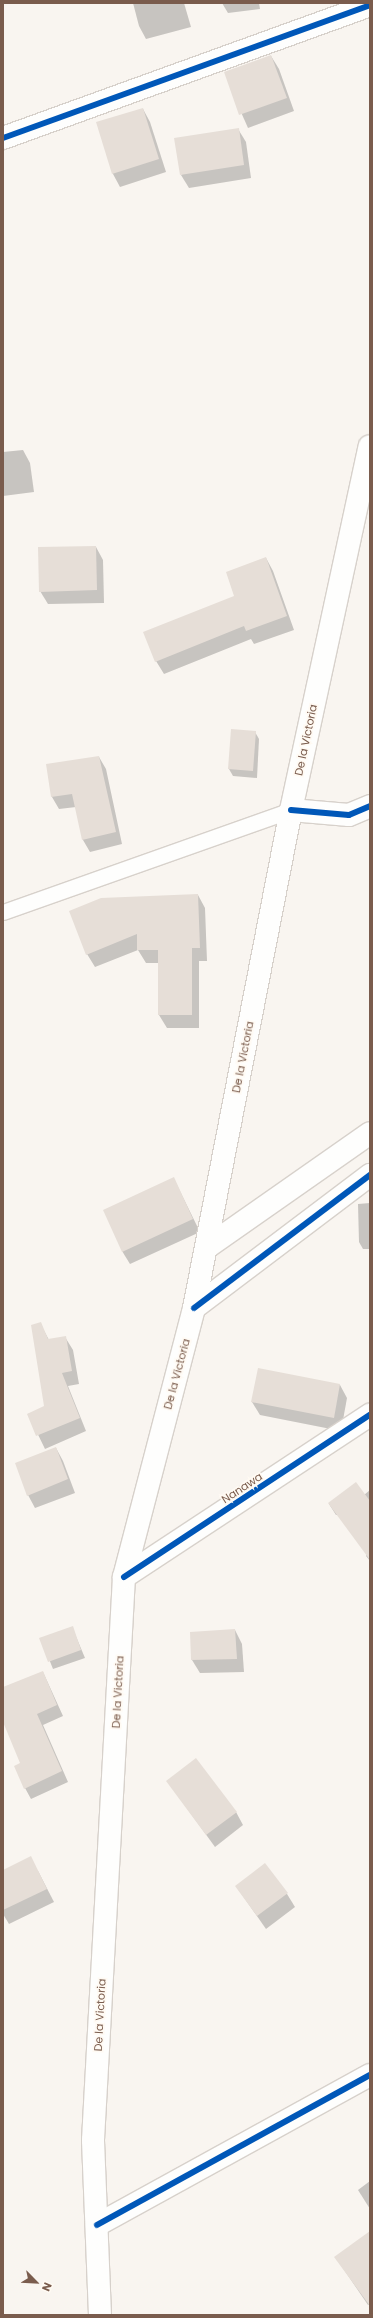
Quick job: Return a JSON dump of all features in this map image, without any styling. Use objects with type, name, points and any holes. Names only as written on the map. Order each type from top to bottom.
[{"type":"main road","points":[[3,138],[370,5]]},
{"type":"main road","name":"De la Victoria","points":[[100,2315],[93,2140],[124,1577],[194,1308],[291,810],[370,446]]},
{"type":"main road","points":[[291,810],[349,815],[370,806]]},
{"type":"main road","points":[[206,1248],[370,1133]]},
{"type":"main road","points":[[194,1308],[370,1175]]},
{"type":"main road","name":"Nanawa","points":[[124,1577],[370,1415]]},
{"type":"main road","points":[[97,2225],[370,2075]]},
{"type":"lane","points":[[3,912],[291,810]]},
{"type":"building","points":[[271,55],[287,98],[239,115],[224,72]]},
{"type":"building","points":[[143,108],[159,159],[112,174],[96,122]]},
{"type":"building","points":[[239,128],[244,165],[180,175],[174,138]]},
{"type":"building","points":[[96,546],[97,590],[39,592],[38,547]]},
{"type":"building","points":[[266,557],[287,616],[246,631],[244,626],[155,662],[143,632],[234,596],[226,572]]},
{"type":"building","points":[[231,729],[256,731],[253,771],[228,769]]},
{"type":"building","points":[[99,756],[116,832],[82,840],[72,794],[51,797],[46,764]]},
{"type":"building","points":[[198,894],[200,948],[192,948],[192,1015],[158,1015],[158,950],[137,950],[137,934],[86,955],[69,911],[101,898]]},
{"type":"building","points":[[174,1177],[193,1219],[122,1252],[103,1210]]},
{"type":"building","points":[[41,1322],[48,1339],[66,1336],[72,1371],[62,1373],[80,1418],[36,1436],[27,1414],[44,1406],[31,1325]]},
{"type":"building","points":[[258,1368],[340,1384],[334,1418],[251,1402]]},
{"type":"building","points":[[56,1447],[68,1479],[27,1496],[15,1463]]},
{"type":"building","points":[[356,1482],[370,1501],[370,1560],[328,1503]]},
{"type":"building","points":[[73,1626],[81,1650],[48,1662],[39,1638]]},
{"type":"building","points":[[235,1629],[237,1659],[191,1660],[190,1632]]},
{"type":"building","points":[[43,1671],[57,1705],[37,1714],[62,1771],[24,1789],[14,1766],[20,1763],[3,1722],[3,1687]]},
{"type":"building","points":[[196,1758],[237,1812],[206,1835],[166,1781]]},
{"type":"building","points":[[31,1856],[47,1889],[3,1910],[3,1870]]},
{"type":"building","points":[[265,1863],[288,1893],[257,1916],[235,1886]]},
{"type":"building","points":[[370,2231],[370,2306],[334,2257]]},
{"type":"cycle path","points":[[3,138],[370,5]]},
{"type":"cycle path","points":[[291,810],[349,815],[370,806]]},
{"type":"cycle path","points":[[194,1308],[370,1175]]},
{"type":"cycle path","points":[[124,1577],[370,1415]]},
{"type":"cycle path","points":[[97,2225],[370,2075]]}]
